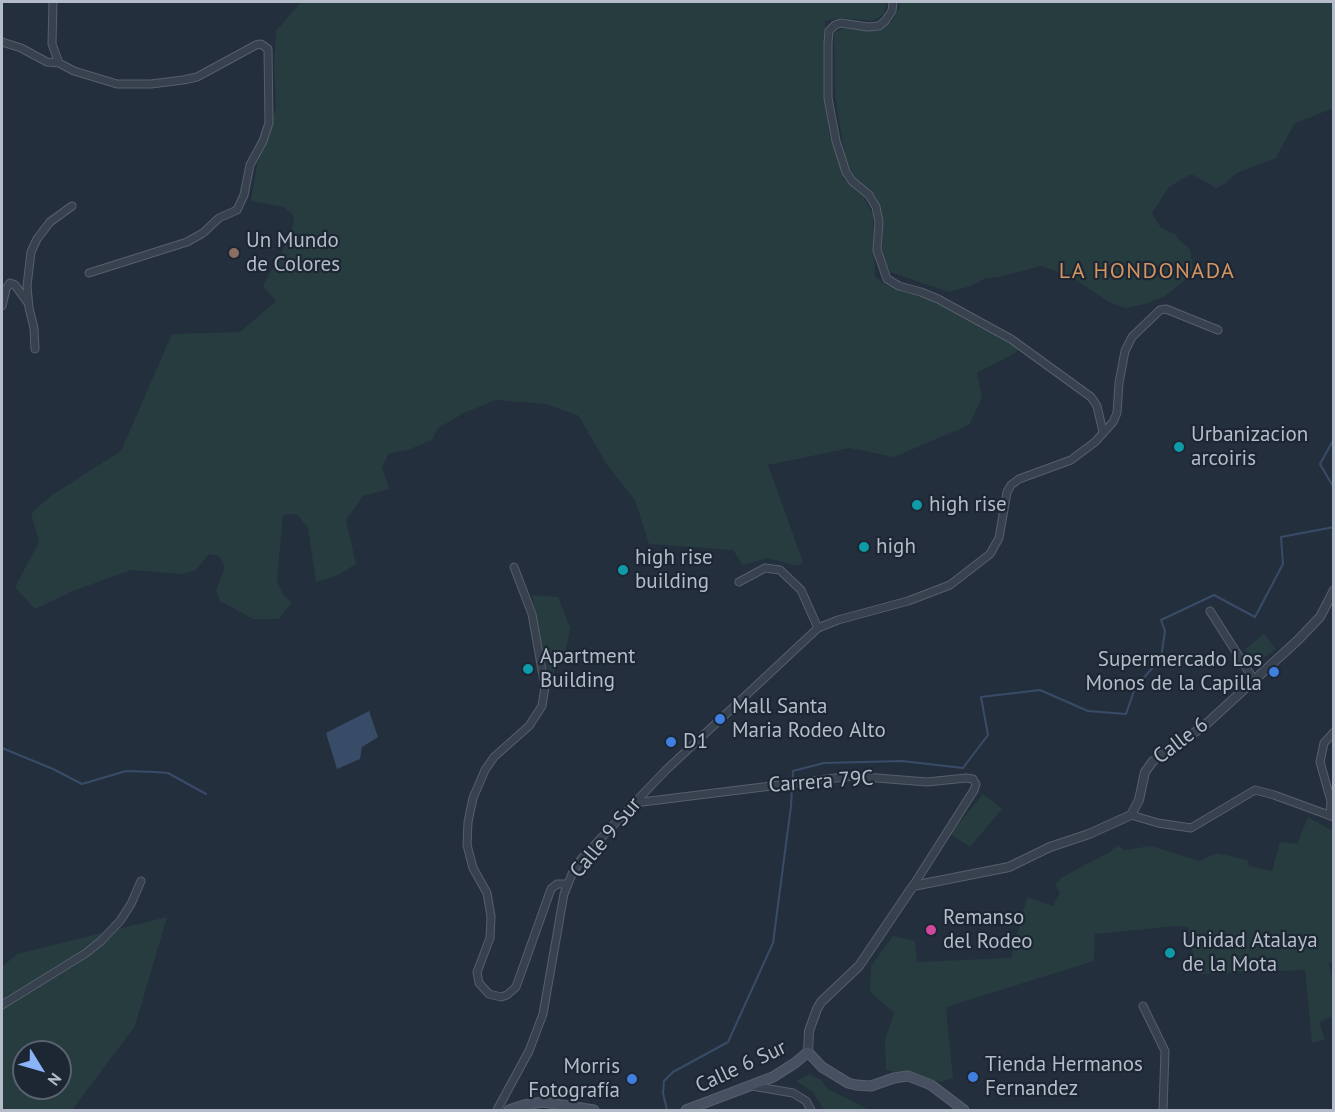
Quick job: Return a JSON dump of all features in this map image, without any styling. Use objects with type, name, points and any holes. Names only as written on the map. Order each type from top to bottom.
[{"type":"main road","name":"Calle 6 Sur","points":[[686,1110],[752,1086],[789,1068],[808,1052]]},
{"type":"main road","points":[[808,1052],[822,1067],[856,1086],[871,1086],[901,1076],[915,1078],[931,1085],[964,1110]]},
{"type":"main road","points":[[509,1110],[543,1102],[594,1110]]},
{"type":"street","points":[[53,2],[52,44],[59,63]]},
{"type":"street","points":[[895,3],[885,21],[879,26],[868,27],[841,23],[834,25],[829,31],[828,43],[828,98],[836,141],[846,171],[852,181],[869,195],[876,207],[879,222],[877,250],[887,279],[899,286],[921,291],[938,299],[1020,345],[1092,397],[1103,432]]},
{"type":"street","points":[[2,42],[21,48],[47,62],[59,63],[74,71],[117,84],[150,84],[197,76],[256,45],[261,44],[268,49],[269,123],[263,141],[250,165],[244,195],[237,210],[219,218],[203,233],[187,242],[89,273]]},
{"type":"street","points":[[35,349],[27,286],[31,252],[50,222],[72,206]]},
{"type":"street","points":[[2,306],[6,289],[10,283],[15,285],[28,303]]},
{"type":"street","name":"Calle 9 Sur","points":[[497,1110],[529,1051],[543,1014],[561,905],[567,884],[582,858],[654,782],[818,628],[838,620],[908,601],[950,585],[980,563],[996,546],[1002,529],[1007,492],[1011,485],[1019,479],[1071,460],[1086,450],[1113,422],[1117,414],[1119,383],[1125,351],[1132,337],[1161,310],[1166,309],[1218,330]]},
{"type":"street","points":[[514,567],[531,614],[545,687],[542,706],[529,726],[494,757],[485,770],[473,798],[468,822],[467,845],[473,868],[487,893],[491,916],[489,938],[477,972],[479,983],[487,992],[501,997],[516,987],[551,889],[557,884],[567,884]]},
{"type":"street","points":[[739,582],[765,567],[780,570],[801,590],[818,628]]},
{"type":"street","name":"Calle 6","points":[[1131,815],[1139,800],[1145,772],[1153,760],[1204,726],[1316,622],[1334,590]]},
{"type":"street","points":[[1210,611],[1254,680]]},
{"type":"street","points":[[808,1052],[809,1031],[821,1002],[859,966],[913,886],[1009,867],[1050,847],[1089,834],[1131,815],[1158,823],[1191,828],[1255,790],[1332,816],[1331,801],[1320,762],[1324,743],[1334,732]]},
{"type":"street","name":"Carrera 79C","points":[[634,802],[852,776],[927,782],[970,778],[976,784],[968,800],[913,886]]},
{"type":"street","points":[[654,782],[655,790],[663,798]]},
{"type":"street","points":[[2,1005],[86,953],[101,941],[120,921],[131,904],[141,881]]},
{"type":"street","points":[[1143,1006],[1165,1051],[1163,1110]]},
{"type":"street","points":[[752,1086],[793,1093],[806,1101],[811,1110]]},
{"type":"green space","points":[[301,2],[887,2],[884,14],[873,21],[844,18],[825,21],[829,133],[844,179],[864,197],[873,215],[875,276],[885,285],[926,298],[1015,345],[1018,349],[1015,353],[977,373],[982,398],[969,425],[894,457],[850,448],[768,465],[803,562],[798,566],[767,558],[743,565],[733,550],[649,544],[635,500],[607,465],[579,416],[546,404],[496,400],[464,413],[438,428],[432,440],[408,450],[389,453],[382,467],[389,489],[363,496],[346,520],[356,564],[336,576],[316,582],[308,528],[297,514],[283,515],[277,580],[283,595],[292,602],[279,619],[253,619],[220,601],[216,591],[225,567],[219,556],[209,554],[196,570],[183,574],[131,570],[73,591],[35,609],[15,587],[39,542],[31,513],[52,495],[121,451],[172,334],[240,332],[276,301],[263,286],[286,244],[294,223],[293,215],[284,207],[251,201],[257,165],[276,108],[274,66],[276,31]]},
{"type":"green space","points":[[898,2],[1333,2],[1333,108],[1294,124],[1276,158],[1237,173],[1216,188],[1191,174],[1169,187],[1152,213],[1161,228],[1175,234],[1190,249],[1193,270],[1184,281],[1165,296],[1145,304],[1125,308],[1107,301],[1071,276],[1041,266],[986,278],[971,286],[949,292],[890,272],[882,256],[883,224],[876,197],[857,180],[846,161],[839,122],[835,93],[834,33],[844,28],[878,31],[893,20],[900,6]]},
{"type":"green space","points":[[532,595],[558,597],[570,628],[565,656],[549,678]]},
{"type":"green space","points":[[1264,634],[1276,649],[1256,664],[1245,649]]},
{"type":"green space","points":[[983,794],[1002,809],[970,847],[950,834]]},
{"type":"green space","points":[[1308,817],[1333,831],[1334,961],[1329,963],[1333,982],[1334,1015],[1319,1022],[1325,1039],[1312,1043],[1305,970],[1197,974],[1188,927],[1176,926],[1095,934],[1094,961],[946,1007],[953,1078],[942,1082],[886,1070],[885,1040],[894,1013],[870,992],[871,966],[893,936],[915,941],[917,962],[1011,958],[1027,897],[1053,906],[1060,893],[1055,885],[1062,877],[1108,853],[1118,845],[1124,850],[1151,846],[1199,861],[1217,853],[1247,860],[1249,866],[1272,871],[1280,842],[1297,844]]},
{"type":"green space","points":[[167,917],[135,1026],[72,1110],[2,1110],[2,967],[17,954]]},
{"type":"green space","points":[[809,1074],[821,1080],[828,1089],[870,1110],[824,1110],[813,1092],[796,1081]]},
{"type":"water","points":[[369,711],[378,737],[362,747],[360,759],[337,769],[326,733]]},
{"type":"waterway","points":[[1334,439],[1320,464],[1334,488]]},
{"type":"waterway","points":[[667,1110],[663,1093],[664,1081],[673,1072],[728,1042],[773,943],[791,806],[793,771],[824,763],[902,761],[963,768],[988,735],[981,697],[1040,690],[1088,711],[1126,714],[1135,688],[1161,658],[1165,631],[1161,620],[1214,595],[1255,617],[1283,564],[1281,537],[1334,527]]},
{"type":"waterway","points":[[2,748],[82,784],[126,771],[168,773],[206,794]]},
{"type":"place","name":"Un Mundo de Colores","points":[[234,253]]},
{"type":"place","name":"Urbanizacion arcoiris","points":[[1179,447]]},
{"type":"place","name":"high rise","points":[[917,505]]},
{"type":"place","name":"high","points":[[864,547]]},
{"type":"place","name":"high rise building","points":[[623,570]]},
{"type":"place","name":"Apartment Building","points":[[528,669]]},
{"type":"place","name":"Supermercado Los Monos de la Capilla","points":[[1274,672]]},
{"type":"place","name":"Mall Santa Maria Rodeo Alto","points":[[720,719]]},
{"type":"place","name":"D1","points":[[671,742]]},
{"type":"place","name":"Remanso del Rodeo","points":[[931,930]]},
{"type":"place","name":"Unidad Atalaya de la Mota","points":[[1170,953]]},
{"type":"place","name":"Tienda Hermanos Fernandez","points":[[973,1077]]},
{"type":"place","name":"Morris Fotografía","points":[[632,1079]]},
{"type":"district","name":"LA HONDONADA","points":[[1147,272]]}]
